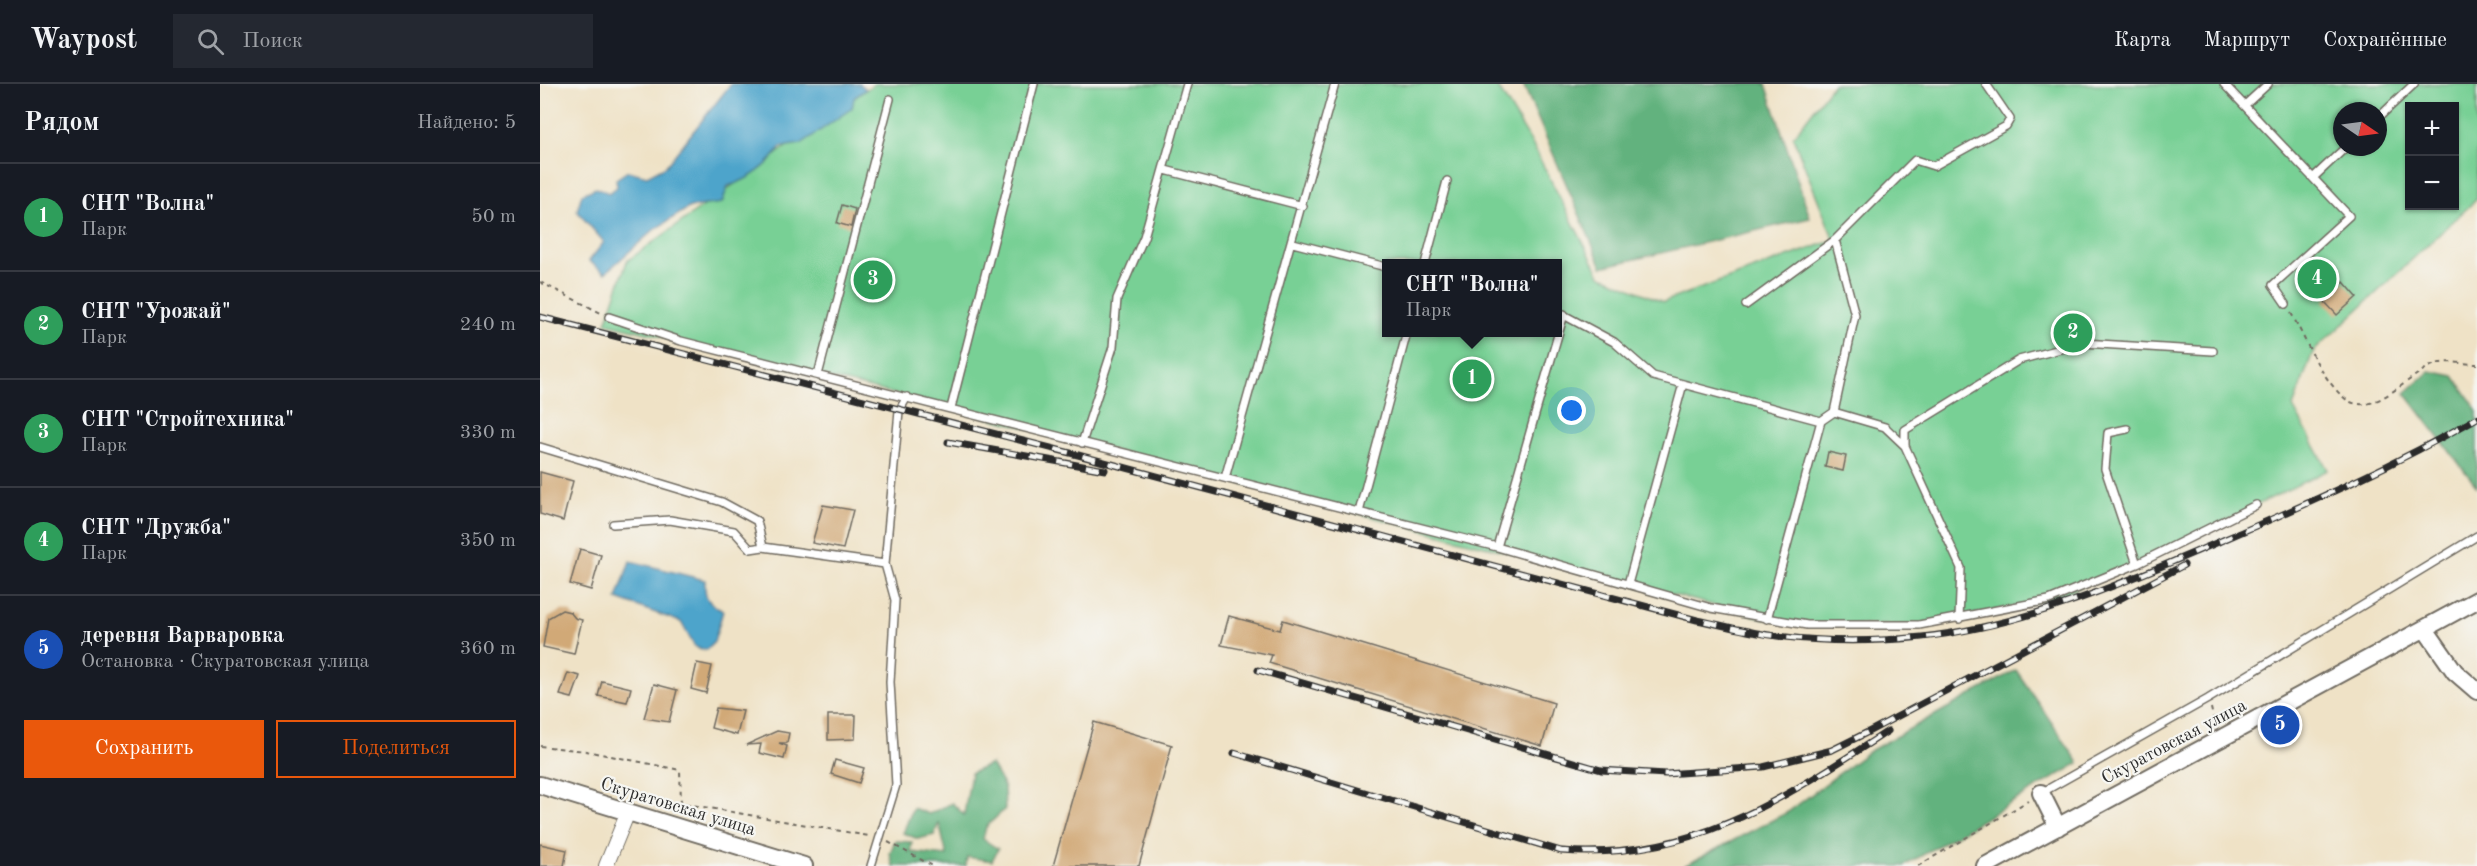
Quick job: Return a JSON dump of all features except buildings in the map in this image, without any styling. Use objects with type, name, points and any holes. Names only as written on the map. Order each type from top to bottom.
[{"type":"street","name":"Скуратовская улица","points":[[1985,866],[2477,600]]},
{"type":"street","points":[[2425,629],[2455,672],[2477,691]]},
{"type":"street","name":"Скуратовская улица","points":[[540,785],[804,866]]},
{"type":"street","points":[[2041,793],[2058,827]]},
{"type":"street","points":[[606,866],[628,812]]},
{"type":"lane","points":[[951,408],[1034,84]]},
{"type":"lane","points":[[1082,443],[1113,347],[1117,299],[1144,237],[1165,170],[1187,84]]},
{"type":"lane","points":[[1225,478],[1293,243],[1335,84]]},
{"type":"lane","points":[[1746,305],[1835,240],[1915,160],[1934,166],[2006,126],[2010,119],[1986,84]]},
{"type":"lane","points":[[2224,84],[2349,216],[2273,285],[2286,304]]},
{"type":"lane","points":[[2246,105],[2268,84]]},
{"type":"lane","points":[[2387,110],[2414,84]]},
{"type":"lane","points":[[818,375],[890,99]]},
{"type":"lane","points":[[2314,177],[2336,156]]},
{"type":"lane","points":[[1165,170],[1303,206]]},
{"type":"lane","points":[[1426,259],[1447,181]]},
{"type":"lane","points":[[1767,619],[1821,421],[1834,412],[1855,315],[1835,240]]},
{"type":"lane","points":[[1293,243],[1382,266]]},
{"type":"lane","points":[[1562,314],[1614,342],[1653,376],[1821,421]]},
{"type":"lane","points":[[609,317],[681,341],[1497,547],[1711,609],[1807,625],[1919,625],[2049,600],[2137,564],[2256,506]]},
{"type":"lane","points":[[1359,513],[1406,337]]},
{"type":"lane","points":[[1497,547],[1554,337]]},
{"type":"lane","points":[[1905,446],[1905,430],[2019,360],[2082,343],[2213,351]]},
{"type":"lane","points":[[1628,584],[1683,384]]},
{"type":"lane","points":[[871,866],[896,785],[890,682],[895,600],[885,564],[899,411],[907,397]]},
{"type":"lane","points":[[1834,412],[1885,427],[1905,446],[1961,568],[1959,618]]},
{"type":"lane","points":[[2127,429],[2108,434],[2105,469],[2137,564]]},
{"type":"lane","points":[[540,447],[722,502],[757,521],[763,547]]},
{"type":"lane","points":[[613,524],[670,520],[734,531],[750,549],[763,547],[885,564]]},
{"type":"lane","points":[[2041,793],[2208,699],[2477,536]]},
{"type":"path","points":[[540,282],[609,317]]},
{"type":"path","points":[[2286,304],[2328,379],[2344,398],[2362,404],[2377,402],[2413,377],[2439,363],[2477,364]]},
{"type":"path","points":[[2208,699],[2216,727]]},
{"type":"path","points":[[540,746],[586,752],[680,770],[681,803],[879,837],[933,866]]},
{"type":"path","points":[[1918,866],[2041,793]]},
{"type":"green space","points":[[874,84],[1496,84],[1530,140],[1600,275],[1663,302],[1834,240],[1793,137],[1833,84],[2477,84],[2477,199],[2313,352],[2293,407],[2328,470],[2137,564],[2049,600],[1919,625],[1807,625],[1767,619],[907,397],[606,323],[627,261]]},
{"type":"green space","points":[[1523,84],[1766,84],[1810,218],[1602,267]]},
{"type":"green space","points":[[2430,371],[2454,376],[2477,410],[2477,487],[2405,393]]},
{"type":"green space","points":[[2016,670],[2079,763],[1904,866],[1684,866],[1788,812],[1868,752]]},
{"type":"green space","points":[[991,764],[1004,787],[1005,809],[986,827],[983,839],[998,849],[992,861],[967,857],[966,866],[893,866],[890,853],[895,841],[912,842],[911,852],[947,856],[939,823],[934,835],[918,839],[903,833],[913,808],[929,814],[952,803],[964,815],[971,773]]},
{"type":"water","points":[[731,84],[860,84],[866,89],[854,98],[852,108],[801,144],[781,147],[758,171],[728,186],[722,203],[690,207],[655,229],[605,273],[589,261],[604,242],[577,211],[582,194],[596,188],[609,193],[617,187],[616,179],[628,171],[647,176],[666,166]]},
{"type":"water","points":[[630,561],[705,580],[708,599],[723,611],[714,642],[706,650],[695,647],[681,622],[617,599]]},
{"type":"railway","points":[[540,317],[1078,455],[1697,620],[1767,635],[1849,641],[1922,637],[1961,631],[2000,623],[2076,600],[2151,571],[2320,498],[2384,468],[2477,418]]},
{"type":"railway","points":[[948,442],[1105,470]]},
{"type":"railway","points":[[1258,670],[1601,770],[1666,774],[1763,767],[1832,750],[2184,565]]},
{"type":"railway","points":[[1234,753],[1561,851],[1608,852],[1653,846],[1694,835],[1734,820],[1811,780],[1888,731]]},
{"type":"place","name":"СНТ \"Дружба\"","points":[[2317,279]]},
{"type":"place","name":"СНТ \"Стройтехника\"","points":[[873,280]]},
{"type":"place","name":"СНТ \"Урожай\"","points":[[2073,333]]},
{"type":"place","name":"СНТ \"Волна\"","points":[[1472,379]]},
{"type":"place","name":"деревня Варваровка","points":[[2280,725]]}]
